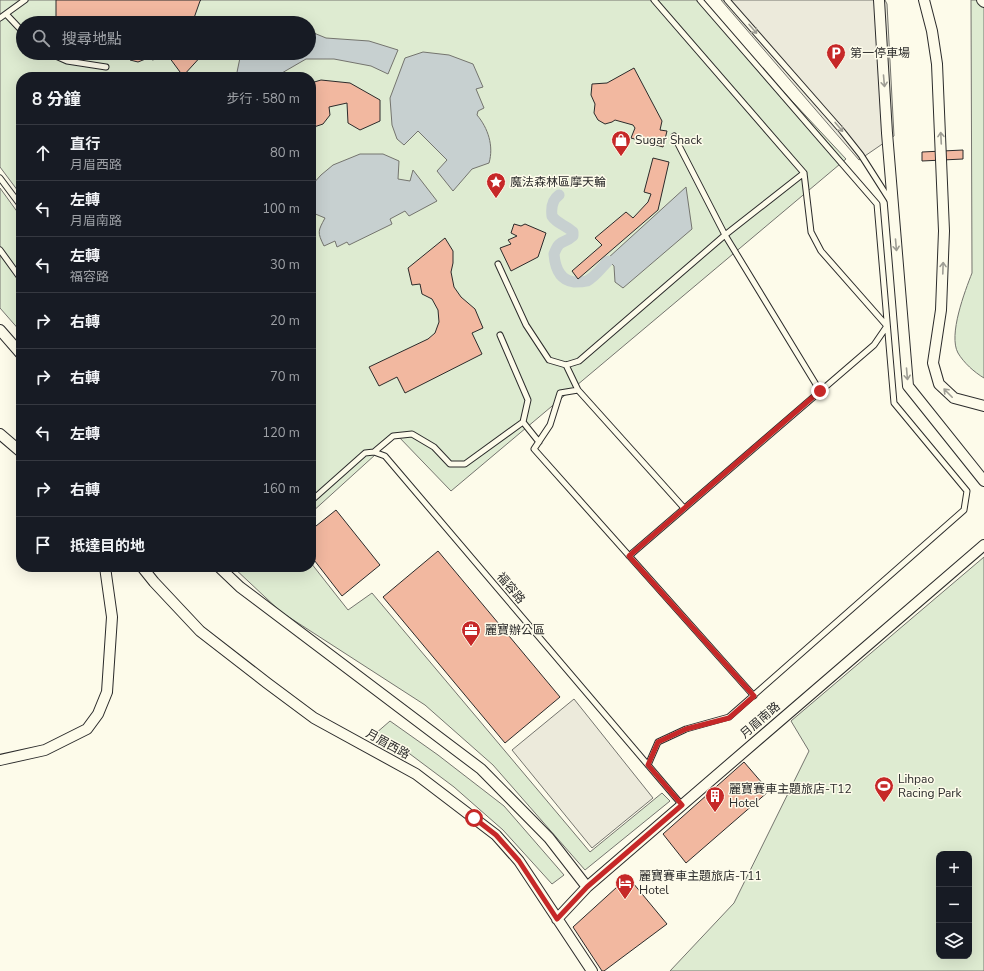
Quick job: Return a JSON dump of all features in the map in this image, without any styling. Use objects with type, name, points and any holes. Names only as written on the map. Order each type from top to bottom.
[{"type":"street","points":[[879,0],[887,134],[908,386],[984,481]]},
{"type":"street","points":[[924,0],[932,31],[937,64],[944,231],[941,310],[933,363],[939,384],[954,398],[984,406]]},
{"type":"street","points":[[0,330],[16,348]]},
{"type":"street","points":[[0,434],[16,448]]},
{"type":"street","name":"月眉南路","points":[[557,919],[587,887],[984,545]]},
{"type":"street","points":[[0,760],[46,750],[87,729],[98,714],[107,692],[112,617],[106,572]]},
{"type":"street","name":"月眉西路","points":[[146,572],[200,631],[266,683],[314,718],[416,774],[496,835],[519,861],[592,971]]},
{"type":"street","points":[[224,572],[240,587],[481,769],[549,838],[587,887]]},
{"type":"lane","points":[[0,18],[25,0]]},
{"type":"lane","points":[[654,0],[804,173],[810,232],[821,251],[887,326]]},
{"type":"lane","points":[[648,765],[658,742],[686,729],[729,718],[964,510],[967,491],[894,404],[877,204],[700,0]]},
{"type":"lane","points":[[727,0],[842,131],[861,155],[893,206]]},
{"type":"lane","points":[[6,14],[16,25]]},
{"type":"lane","points":[[64,60],[106,67]]},
{"type":"lane","points":[[674,136],[725,235],[820,391]]},
{"type":"lane","points":[[498,264],[526,325],[549,360],[566,365],[578,361],[725,235],[804,173]]},
{"type":"lane","points":[[0,178],[16,199]]},
{"type":"lane","points":[[0,250],[16,272]]},
{"type":"lane","points":[[629,556],[874,345],[887,326]]},
{"type":"lane","points":[[316,497],[365,453],[374,452],[392,436],[412,434],[434,447],[450,464],[465,464],[523,422],[528,400],[500,335]]},
{"type":"lane","points":[[566,365],[578,390],[684,508]]},
{"type":"lane","points":[[578,390],[560,392],[550,425],[534,449],[754,696]]},
{"type":"lane","points":[[523,422],[539,442]]},
{"type":"lane","name":"福容路","points":[[374,452],[385,456],[682,805]]},
{"type":"green space","points":[[0,0],[698,0],[846,159],[451,491],[397,435],[316,508],[316,72],[16,72],[16,188],[0,167]]},
{"type":"green space","points":[[971,0],[977,0],[984,8],[984,378],[960,357],[955,345],[956,325],[965,291],[972,273]]},
{"type":"green space","points":[[0,188],[16,210],[16,326],[0,308]]},
{"type":"green space","name":"Lihpao Racing Park","points":[[984,557],[984,971],[670,971],[734,903],[809,751],[791,721]]},
{"type":"green space","points":[[316,569],[348,610],[372,593],[590,852],[662,793],[670,801],[585,870],[493,765],[425,705],[281,612],[238,572],[316,572]]},
{"type":"green space","points":[[390,721],[438,755],[504,806],[564,875],[552,884],[503,830],[454,787],[410,754],[375,734]]},
{"type":"shaded area","name":"第一停車場","points":[[721,0],[885,0],[887,4],[894,136],[859,160]]},
{"type":"shaded area","points":[[316,34],[326,38],[369,41],[398,50],[388,74],[371,66],[334,59],[316,59]]},
{"type":"shaded area","points":[[423,52],[449,55],[473,64],[483,87],[476,89],[484,108],[478,111],[477,115],[487,131],[489,138],[491,150],[489,163],[472,169],[453,191],[437,171],[447,160],[418,131],[404,145],[397,139],[392,125],[390,98],[405,58]]},
{"type":"shaded area","points":[[240,60],[304,60],[284,72],[237,72]]},
{"type":"shaded area","points":[[360,154],[383,154],[399,161],[398,179],[410,181],[413,170],[437,201],[409,216],[405,211],[390,219],[392,224],[349,245],[347,242],[337,247],[335,241],[324,246],[319,232],[325,218],[316,214],[316,180],[333,165]]},
{"type":"shaded area","points":[[686,187],[692,229],[623,288],[615,282],[614,266],[607,259]]},
{"type":"shaded area","points":[[574,699],[653,798],[592,848],[512,750]]},
{"type":"building","points":[[56,0],[201,0],[195,16],[56,16]]},
{"type":"building","points":[[130,60],[143,60],[138,62]]},
{"type":"building","points":[[171,60],[198,60],[187,72],[180,72]]},
{"type":"building","points":[[634,68],[662,121],[660,130],[667,131],[663,147],[631,138],[635,128],[633,125],[615,120],[605,124],[598,120],[594,113],[595,104],[591,95],[592,84],[607,83]]},
{"type":"building","points":[[321,80],[350,83],[380,100],[380,121],[360,130],[348,123],[347,103],[329,107],[330,115],[323,124],[316,126],[316,82]]},
{"type":"building","points":[[963,150],[963,159],[922,161],[922,152]]},
{"type":"building","points":[[653,158],[669,162],[658,210],[578,279],[572,271],[602,245],[595,238],[626,212],[633,218],[648,202],[651,194],[644,192]]},
{"type":"building","points":[[514,224],[521,226],[525,224],[546,233],[538,257],[511,271],[500,248],[511,244],[508,240],[517,236],[511,233]]},
{"type":"building","points":[[445,238],[453,251],[451,272],[454,287],[461,297],[475,309],[483,328],[472,333],[482,354],[405,393],[397,377],[379,386],[369,367],[428,339],[435,333],[439,322],[438,310],[432,299],[422,294],[420,284],[412,285],[408,268]]},
{"type":"building","points":[[336,510],[380,565],[342,596],[316,562],[316,526]]},
{"type":"building","name":"麗寶辦公區","points":[[438,551],[560,697],[505,743],[383,597]]},
{"type":"building","name":"麗寶賽車主題旅店-T12 Hotel","points":[[744,762],[769,791],[686,863],[663,834]]},
{"type":"building","name":"麗寶賽車主題旅店-T11 Hotel","points":[[628,877],[667,924],[602,971],[573,927]]},
{"type":"waterway","points":[[559,195],[552,204],[552,216],[556,221],[573,232],[573,236],[560,244],[554,254],[555,264],[561,276],[574,282],[587,281],[608,261]]},
{"type":"place","name":"第一停車場","points":[[836,70]]},
{"type":"place","name":"Sugar Shack","points":[[621,157]]},
{"type":"place","name":"魔法森林區摩天輪","points":[[496,199]]},
{"type":"place","name":"麗寶辦公區","points":[[471,647]]},
{"type":"place","name":"Lihpao Racing Park","points":[[884,803]]},
{"type":"place","name":"麗寶賽車主題旅店-T12 Hotel","points":[[715,813]]},
{"type":"place","name":"麗寶賽車主題旅店-T11 Hotel","points":[[625,900]]},
{"type":"route","points":[[474,818],[496,835],[519,861],[557,919],[587,887],[682,805],[648,765],[658,742],[686,729],[729,718],[754,696],[629,556],[820,391]]}]
